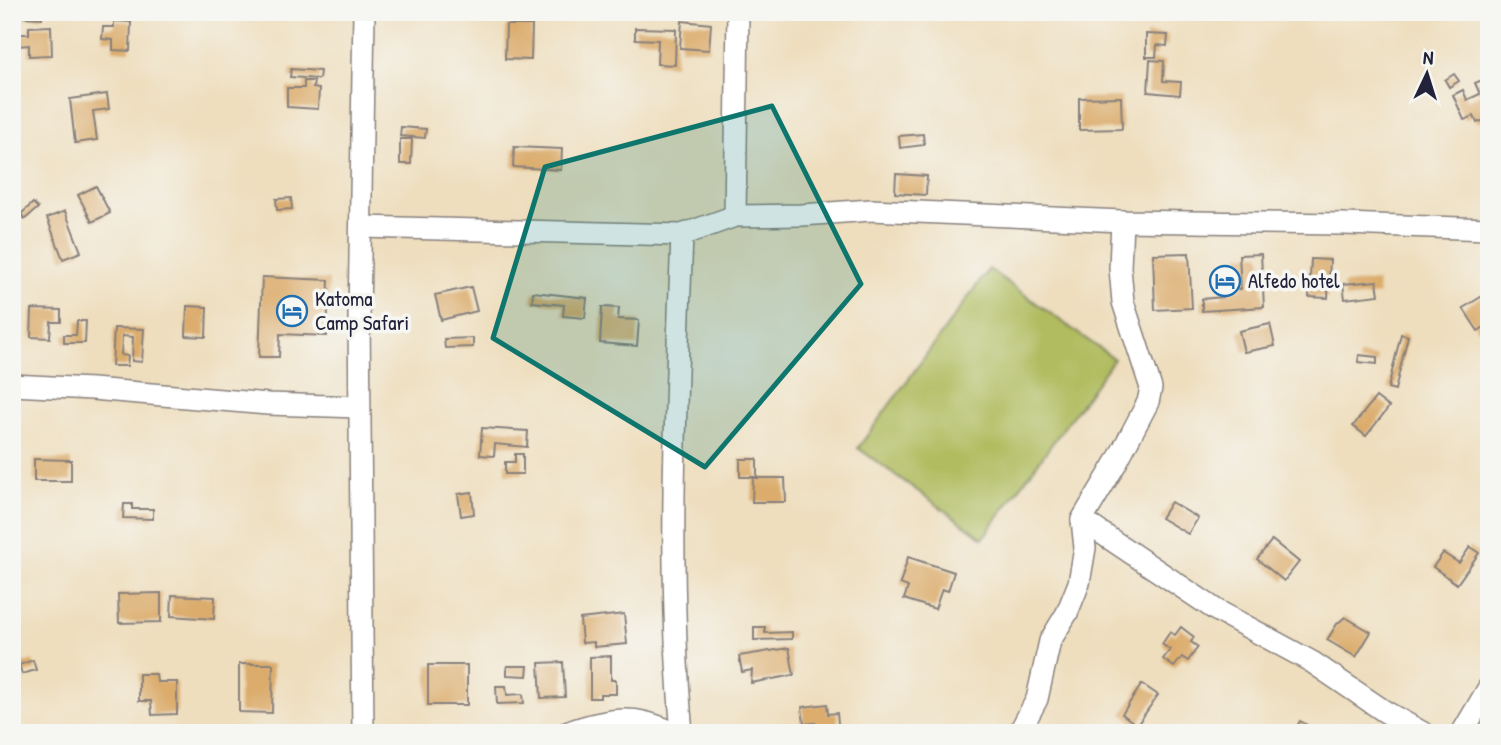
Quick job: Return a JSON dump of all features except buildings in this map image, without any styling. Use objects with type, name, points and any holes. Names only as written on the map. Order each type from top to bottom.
[{"type":"street","points":[[363,733],[359,407],[364,12]]},
{"type":"street","points":[[735,216],[738,12]]},
{"type":"street","points":[[361,227],[682,235],[735,216],[871,210],[1122,221],[1489,229]]},
{"type":"street","points":[[1019,733],[1037,699],[1050,641],[1067,613],[1079,583],[1085,548],[1082,520],[1148,402],[1151,388],[1123,302],[1120,268],[1122,221]]},
{"type":"street","points":[[682,235],[673,524],[674,653],[682,733]]},
{"type":"street","points":[[12,385],[268,404],[359,407]]},
{"type":"street","points":[[1082,520],[1216,610],[1312,662],[1384,711],[1423,733]]},
{"type":"street","points":[[1462,733],[1489,687]]},
{"type":"street","points":[[566,733],[589,726],[628,720],[641,721],[675,733]]},
{"type":"highlighted area","points":[[772,106],[861,284],[705,467],[493,338],[545,167]]},
{"type":"green space","points":[[989,269],[1114,359],[983,538],[858,448]]},
{"type":"place","name":"Alfedo hotel","points":[[1225,281]]},
{"type":"place","name":"Katoma Camp Safari","points":[[292,311]]}]
